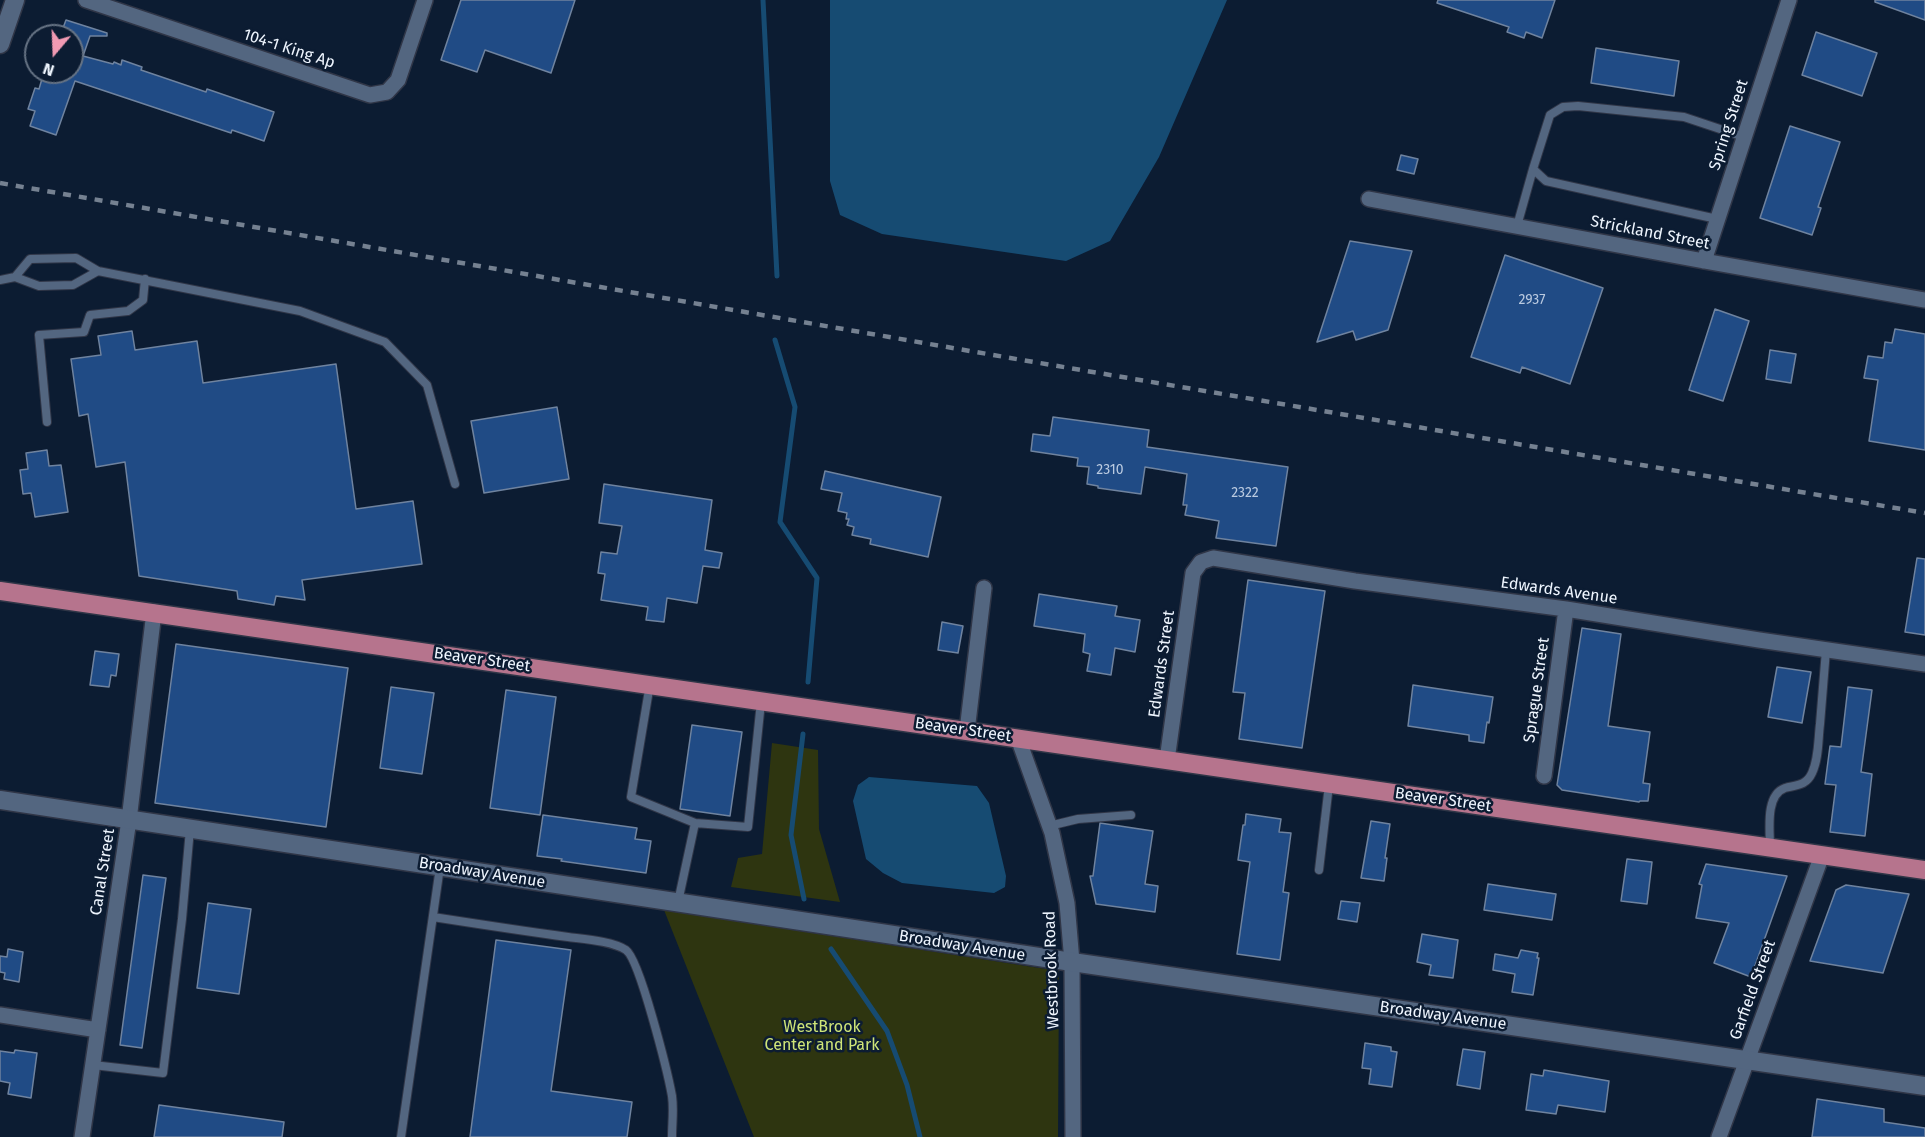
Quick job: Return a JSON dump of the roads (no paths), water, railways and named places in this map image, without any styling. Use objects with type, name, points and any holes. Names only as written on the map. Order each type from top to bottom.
[{"type":"main road","name":"Beaver Street","points":[[0,591],[1925,870]]},
{"type":"street","points":[[0,44],[15,0]]},
{"type":"street","name":"104-1 King Ap","points":[[86,0],[370,95],[387,92],[398,80],[425,0]]},
{"type":"street","name":"Spring Street","points":[[1704,261],[1789,0]]},
{"type":"street","name":"Strickland Street","points":[[1369,199],[1925,300]]},
{"type":"street","name":"Edwards Avenue","points":[[1193,573],[1201,562],[1213,558],[1355,581],[1566,609],[1925,664]]},
{"type":"street","name":"Edwards Street","points":[[1167,760],[1193,573]]},
{"type":"street","points":[[967,731],[984,588]]},
{"type":"street","name":"Sprague Street","points":[[1544,776],[1566,609]]},
{"type":"street","name":"Canal Street","points":[[82,1137],[129,820],[154,612]]},
{"type":"street","name":"Westbrook Road","points":[[1018,738],[1049,826],[1067,903],[1072,962],[1073,1137]]},
{"type":"street","name":"Broadway Avenue","points":[[0,800],[1072,962],[1925,1086]]},
{"type":"street","name":"Garfield Street","points":[[1719,1137],[1822,855]]},
{"type":"street","points":[[0,1015],[98,1029]]},
{"type":"lane","points":[[1517,226],[1550,115],[1563,107],[1578,106],[1684,117],[1744,137]]},
{"type":"lane","points":[[1533,169],[1546,182],[1718,219]]},
{"type":"lane","points":[[15,278],[30,259],[76,258],[98,271],[300,311],[385,342],[426,385],[455,484]]},
{"type":"lane","points":[[0,280],[15,278],[39,286],[73,285],[98,271]]},
{"type":"lane","points":[[48,422],[39,335],[84,332],[90,315],[128,311],[143,300],[145,279]]},
{"type":"lane","points":[[1770,847],[1772,805],[1776,795],[1784,788],[1796,787],[1812,775],[1817,757],[1826,650]]},
{"type":"lane","points":[[650,684],[631,796],[695,823],[748,827],[761,701]]},
{"type":"lane","points":[[1319,870],[1329,783]]},
{"type":"lane","points":[[1049,826],[1078,819],[1131,815]]},
{"type":"lane","points":[[678,903],[695,823]]},
{"type":"lane","points":[[93,1065],[163,1073],[182,919],[190,830]]},
{"type":"lane","points":[[401,1137],[440,867]]},
{"type":"lane","points":[[433,917],[592,941],[625,949],[632,956],[637,969],[672,1095],[672,1137]]},
{"type":"water","points":[[830,0],[1227,0],[1159,157],[1110,241],[1066,261],[882,234],[840,215],[830,181]]},
{"type":"water","points":[[869,777],[977,786],[989,803],[1006,876],[1005,887],[994,893],[902,883],[883,873],[866,859],[853,801],[858,785]]},
{"type":"waterway","points":[[763,0],[777,276]]},
{"type":"waterway","points":[[775,340],[795,407],[780,522],[817,578],[808,682]]},
{"type":"waterway","points":[[803,734],[791,835],[804,899]]},
{"type":"waterway","points":[[831,949],[887,1031],[907,1085],[920,1137]]},
{"type":"railway","points":[[0,183],[1925,513]]},
{"type":"park label","name":"WestBrook Center and Park","points":[[822,1037]]}]
